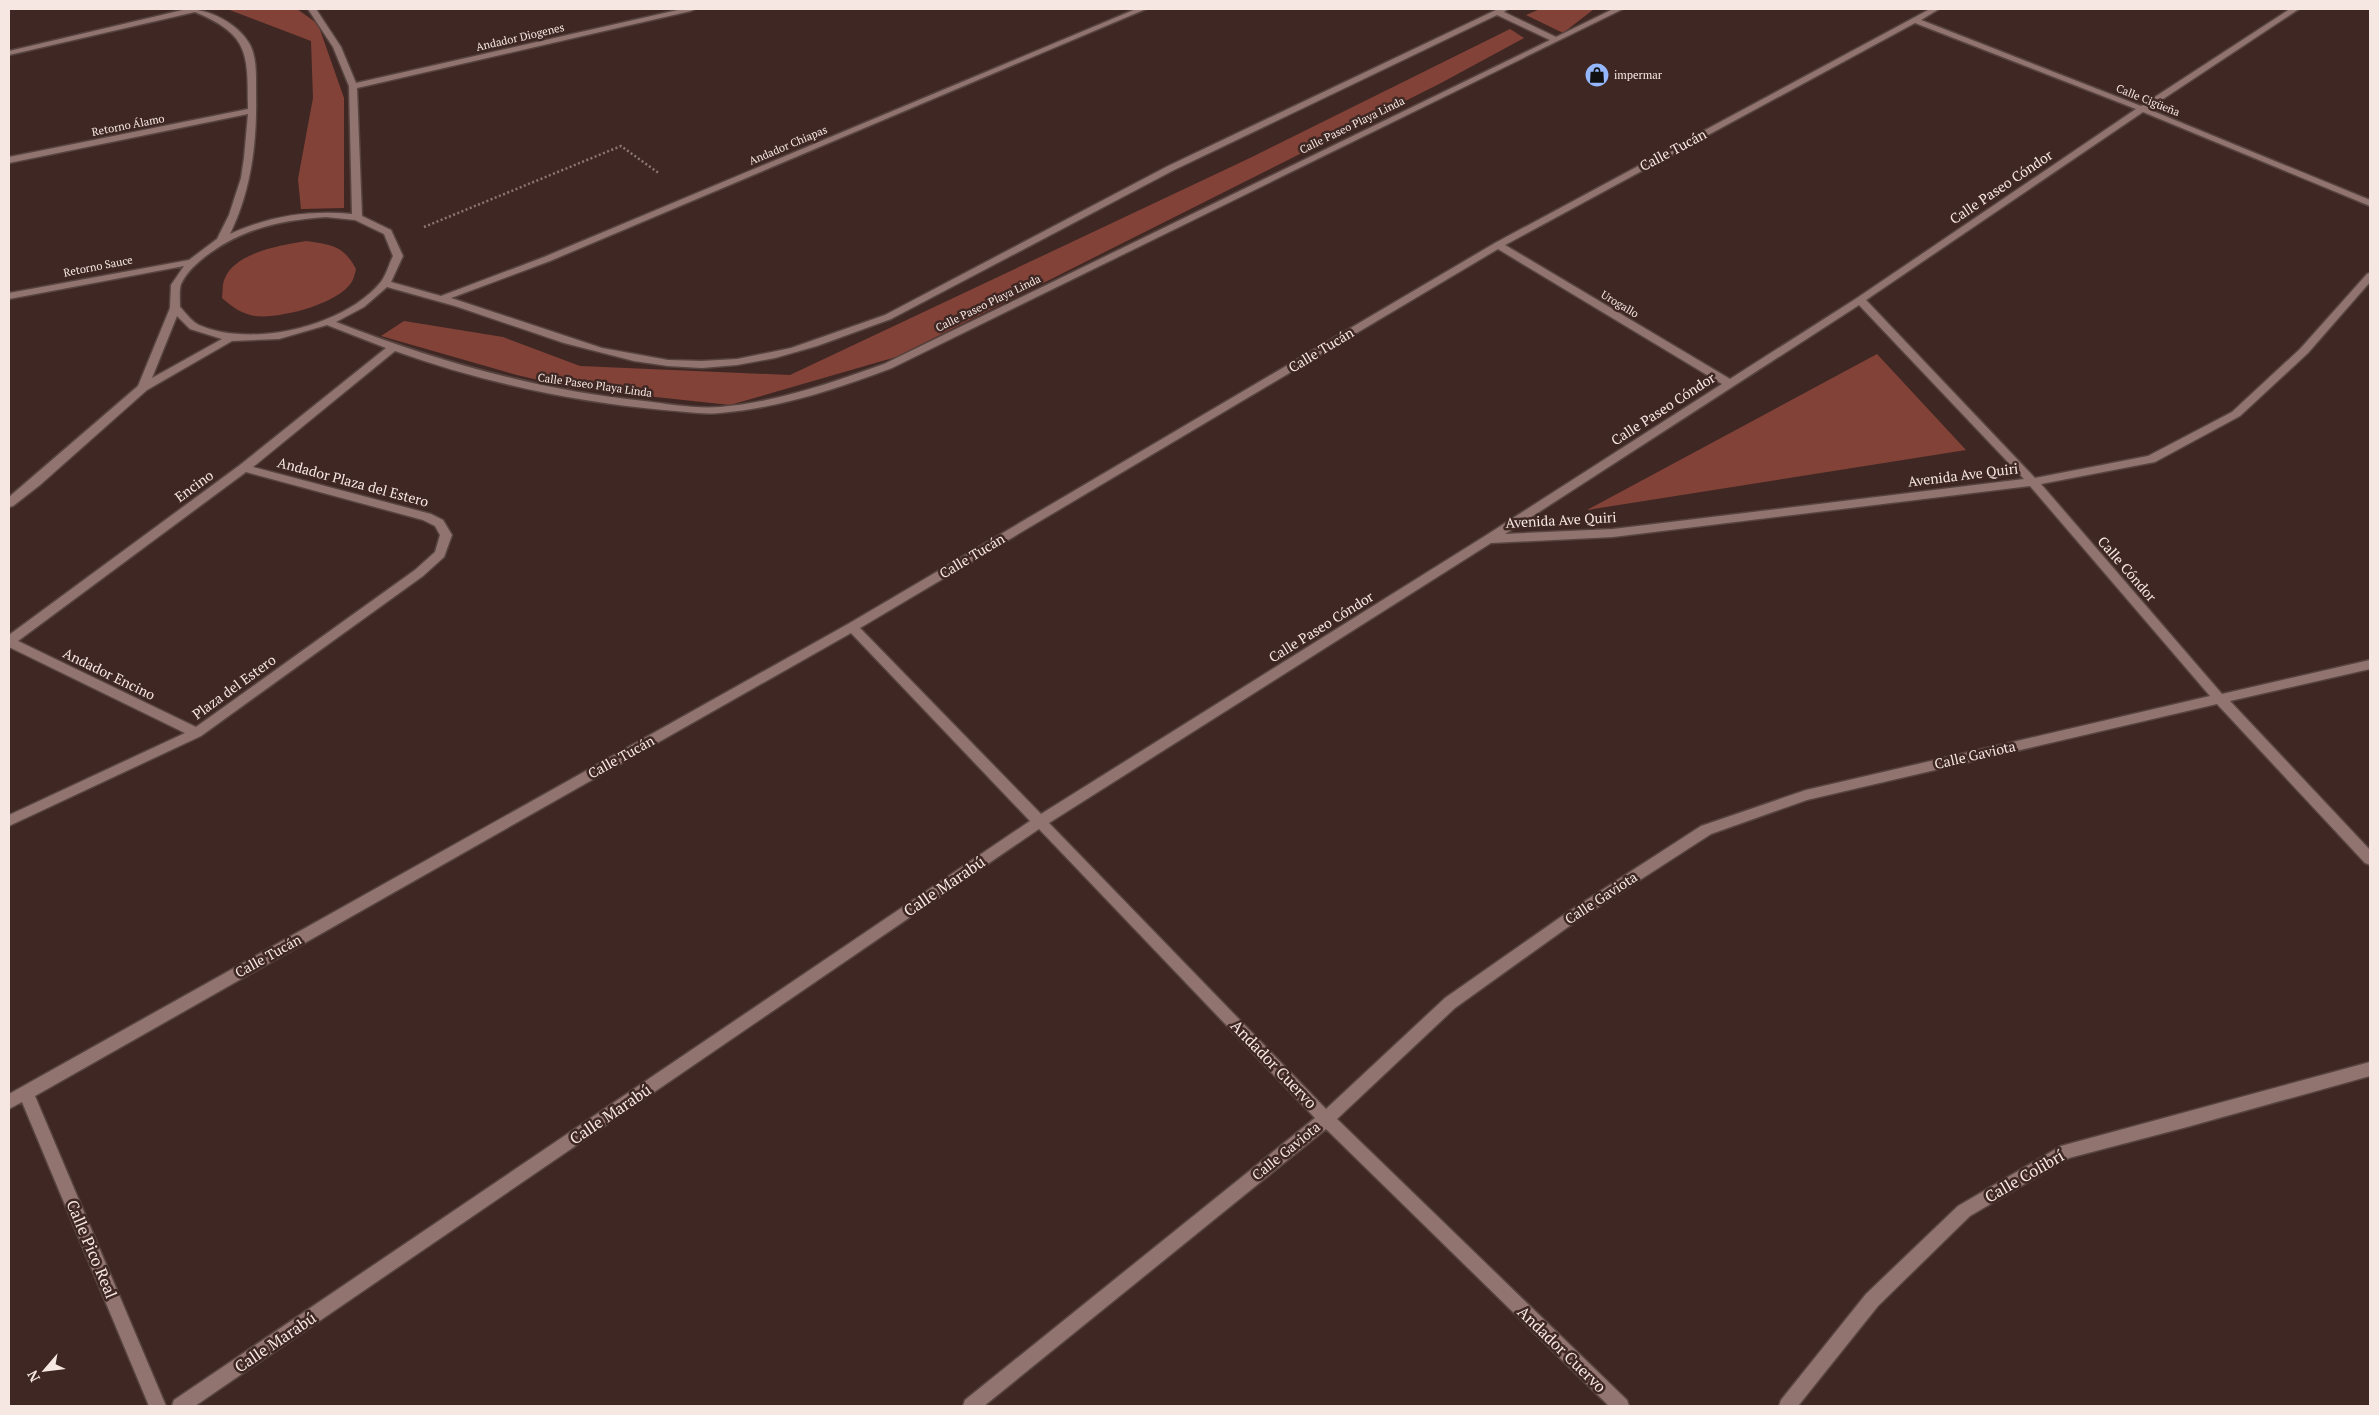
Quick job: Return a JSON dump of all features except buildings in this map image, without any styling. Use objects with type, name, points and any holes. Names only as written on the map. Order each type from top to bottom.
[{"type":"street","points":[[9,53],[195,9],[222,22],[246,44],[253,70],[248,167],[233,220],[222,241]]},
{"type":"street","points":[[312,9],[337,47],[353,86],[356,217]]},
{"type":"street","name":"Andador Diogenes","points":[[353,86],[691,9]]},
{"type":"street","name":"Andador Chiapas","points":[[442,299],[547,259],[1142,9]]},
{"type":"street","name":"Calle Paseo Playa Linda","points":[[328,322],[392,348],[454,369],[536,390],[625,404],[719,411],[779,402],[888,366],[1619,9]]},
{"type":"street","name":"Calle Tucán","points":[[9,1102],[852,627],[1498,245],[1935,9]]},
{"type":"street","name":"Calle Paseo Cóndor","points":[[1039,822],[1489,539],[1860,300],[2142,109],[2294,9]]},
{"type":"street","points":[[385,284],[442,299],[541,334],[654,362],[701,364],[734,363],[759,359],[888,317],[1172,168],[1501,10],[1555,39]]},
{"type":"street","name":"Calle Cigüeña","points":[[1915,20],[2142,109],[2370,203]]},
{"type":"street","name":"Retorno Álamo","points":[[9,160],[251,111]]},
{"type":"street","points":[[143,388],[175,308],[176,285],[192,262],[222,241],[254,226],[290,217],[326,214],[356,217],[388,232],[398,256],[385,284],[361,305],[328,322],[279,336],[230,338],[194,327],[175,308]]},
{"type":"street","name":"Urogallo","points":[[1498,245],[1730,384]]},
{"type":"street","name":"Retorno Sauce","points":[[9,296],[192,262]]},
{"type":"street","name":"Avenida Ave Quiri","points":[[1489,539],[1613,532],[2033,482],[2151,459],[2236,414],[2304,351],[2370,276]]},
{"type":"street","name":"Calle Cóndor","points":[[1860,300],[2033,482],[2219,698],[2370,859]]},
{"type":"street","points":[[9,503],[36,482],[143,388],[230,338]]},
{"type":"street","name":"Encino","points":[[9,642],[244,468],[392,348]]},
{"type":"street","name":"Andador Plaza del Estero","points":[[244,468],[427,517],[439,522],[446,535]]},
{"type":"street","name":"Plaza del Estero","points":[[9,821],[196,733],[419,573],[440,554],[446,535]]},
{"type":"street","name":"Andador Cuervo","points":[[852,627],[1326,1119],[1621,1406]]},
{"type":"street","name":"Andador Encino","points":[[9,642],[196,733]]},
{"type":"street","name":"Calle Gaviota","points":[[971,1406],[1326,1119],[1450,1003],[1570,918],[1706,830],[1806,795],[2370,664]]},
{"type":"street","name":"Calle Marabú","points":[[180,1406],[1039,822]]},
{"type":"street","name":"Calle Colibrí","points":[[1787,1406],[1872,1300],[1964,1211],[2066,1151],[2370,1069]]},
{"type":"street","name":"Calle Pico Real","points":[[26,1092],[158,1406]]},
{"type":"path","points":[[391,241],[621,146],[691,198]]},
{"type":"shaded area","points":[[227,9],[297,9],[318,24],[344,98],[344,208],[301,209],[298,179],[313,98],[311,41]]},
{"type":"shaded area","points":[[1540,9],[1594,9],[1563,33],[1526,15]]},
{"type":"shaded area","points":[[1510,29],[1524,38],[1441,83],[896,357],[730,405],[572,388],[517,375],[381,336],[404,321],[503,337],[580,366],[790,375],[1252,157]]},
{"type":"shaded area","points":[[306,241],[330,245],[341,251],[351,261],[356,269],[355,274],[353,280],[344,291],[307,308],[279,315],[266,316],[255,316],[241,312],[222,298],[225,278],[239,262],[261,251]]},
{"type":"shaded area","points":[[1877,354],[1966,450],[1587,510]]},
{"type":"place","name":"impermar","points":[[1597,75]]}]
